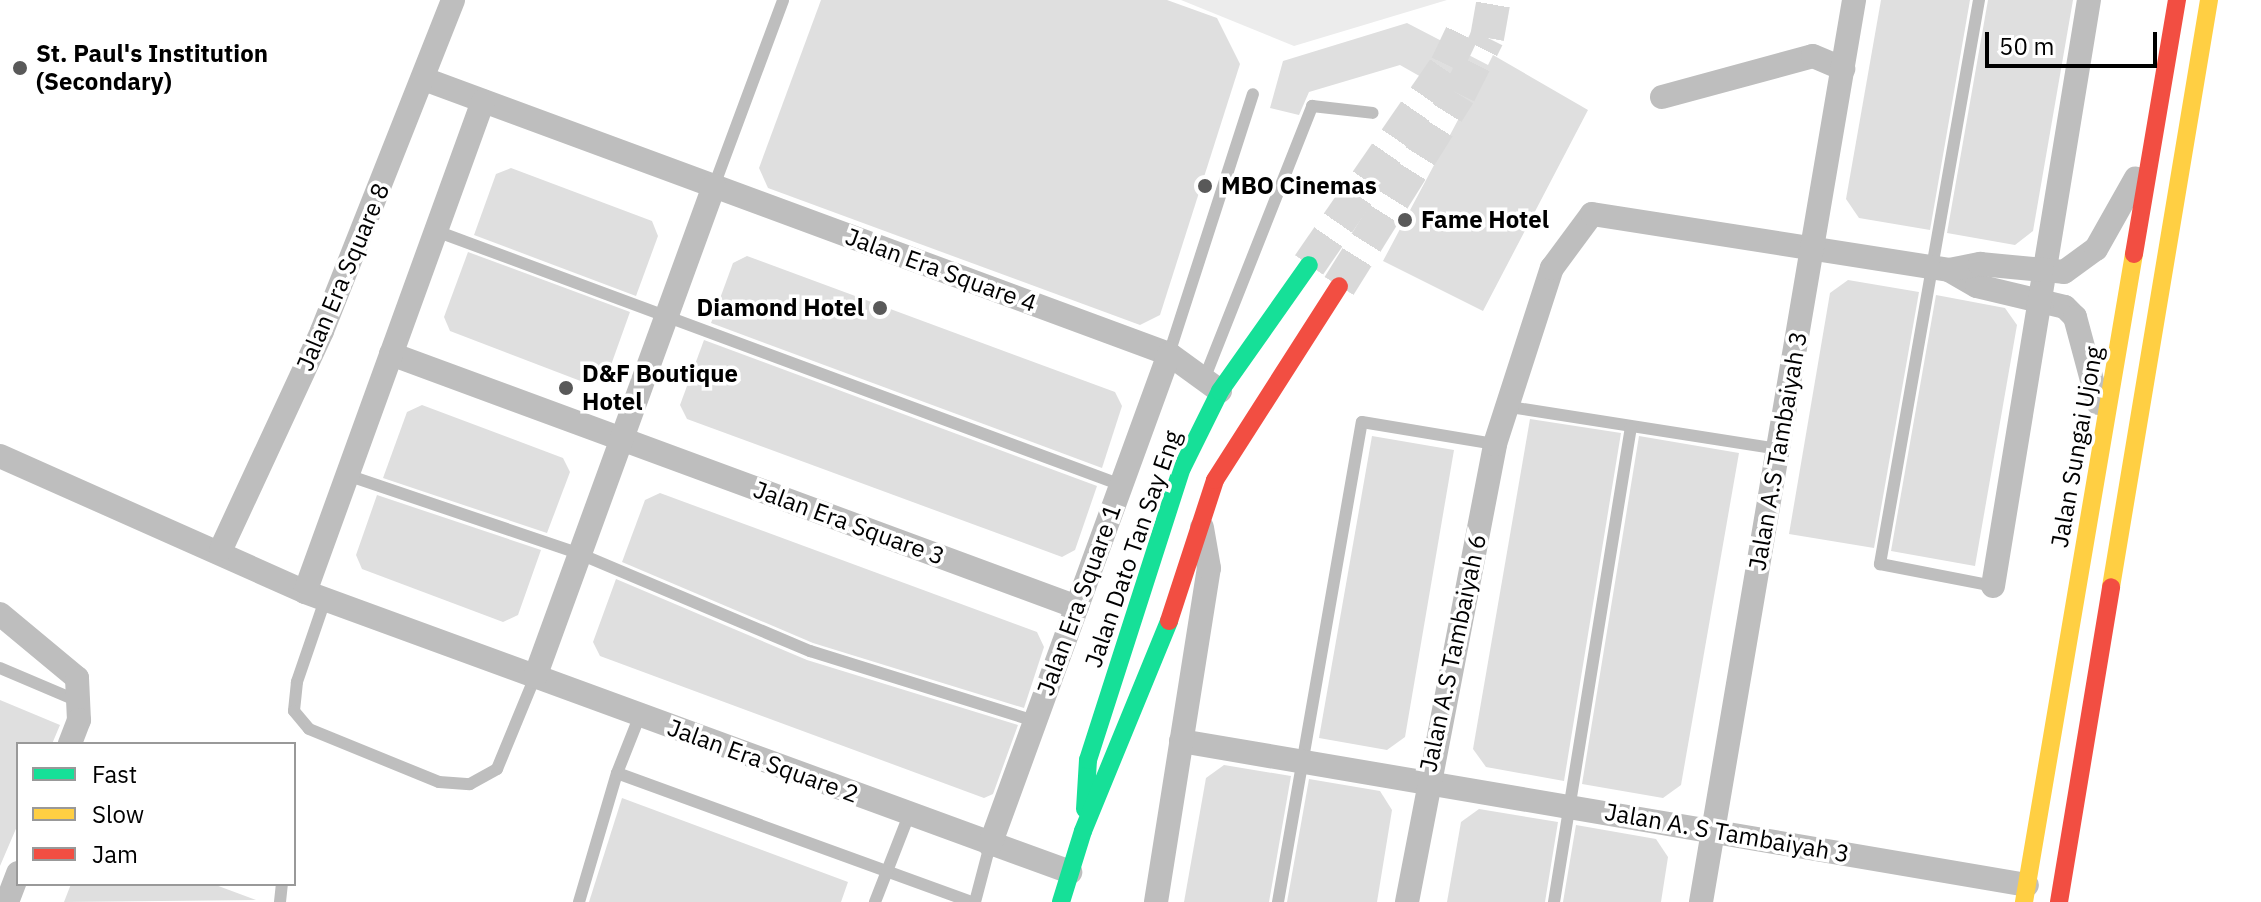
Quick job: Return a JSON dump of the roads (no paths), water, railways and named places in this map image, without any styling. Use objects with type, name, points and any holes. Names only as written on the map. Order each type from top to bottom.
[{"type":"main road","name":"Jalan Sungai Ujong","points":[[2026,894],[2177,0]]},
{"type":"main road","points":[[2059,902],[2209,0]]},
{"type":"main road","name":"Jalan Dato Tan Say Eng","points":[[1083,831],[1088,760],[1182,468],[1212,386],[1309,265]]},
{"type":"main road","name":"Jalan Dato Tan Say Eng","points":[[1061,902],[1083,831],[1152,675],[1200,517],[1253,412],[1339,286]]},
{"type":"street","name":"Jalan Era Square 8","points":[[221,549],[322,331],[453,0]]},
{"type":"street","name":"Jalan A.S Tambaiyah 3","points":[[1701,902],[1854,0]]},
{"type":"street","points":[[1993,586],[2048,272],[2089,0]]},
{"type":"street","points":[[1662,97],[1813,56],[1843,69]]},
{"type":"street","name":"Jalan Era Square 4","points":[[424,79],[1169,354],[1212,386]]},
{"type":"street","points":[[315,596],[347,475],[483,101]]},
{"type":"street","points":[[1812,248],[1942,268],[1980,264],[2048,272],[2082,265],[2096,249],[2151,155]]},
{"type":"street","points":[[535,677],[714,186]]},
{"type":"street","name":"Jalan A.S Tambaiyah 6","points":[[1407,902],[1426,782],[1495,444],[1510,407],[1552,268],[1592,214],[1812,248]]},
{"type":"street","points":[[1942,268],[1977,286],[2065,307],[2080,326],[2104,433]]},
{"type":"street","name":"Jalan Era Square 3","points":[[391,354],[1077,607]]},
{"type":"street","name":"Jalan Era Square 1","points":[[990,845],[1169,354]]},
{"type":"street","name":"Jalan Era Square 2","points":[[0,456],[221,549],[315,596],[1070,872]]},
{"type":"street","points":[[1156,902],[1209,568],[1200,517]]},
{"type":"street","points":[[0,614],[66,662],[77,678],[80,702],[70,742]]},
{"type":"street","name":"Jalan A. S Tambaiyah 3","points":[[1181,741],[1713,830],[2026,894]]},
{"type":"street","points":[[7,902],[16,878]]},
{"type":"lane","points":[[714,186],[783,0]]},
{"type":"lane","points":[[1979,0],[1942,268],[1880,564],[1993,586]]},
{"type":"lane","points":[[1169,354],[1253,94]]},
{"type":"lane","points":[[1212,386],[1312,106],[1373,113]]},
{"type":"lane","points":[[436,231],[1121,485]]},
{"type":"lane","points":[[1510,407],[1778,449]]},
{"type":"lane","points":[[1278,902],[1362,422],[1495,444]]},
{"type":"lane","points":[[1554,902],[1631,427]]},
{"type":"lane","points":[[347,475],[580,554],[810,651],[1035,721]]},
{"type":"lane","points":[[315,596],[294,711],[309,729],[439,782],[470,784],[497,769],[535,677]]},
{"type":"lane","points":[[0,668],[80,702]]},
{"type":"lane","points":[[579,902],[617,773],[640,715]]},
{"type":"lane","points":[[617,773],[973,902],[990,845]]},
{"type":"lane","points":[[875,902],[909,815]]},
{"type":"tunnel","points":[[1339,286],[1459,94],[1487,38],[1494,0]]},
{"type":"tunnel","points":[[1309,265],[1447,65],[1466,25]]},
{"type":"place","name":"St. Paul's Institution (Secondary)","points":[[20,68]]},
{"type":"place","name":"MBO Cinemas","points":[[1205,186]]},
{"type":"place","name":"Fame Hotel","points":[[1405,220]]},
{"type":"place","name":"Diamond Hotel","points":[[880,308]]},
{"type":"place","name":"D&F Boutique Hotel","points":[[566,388]]}]
